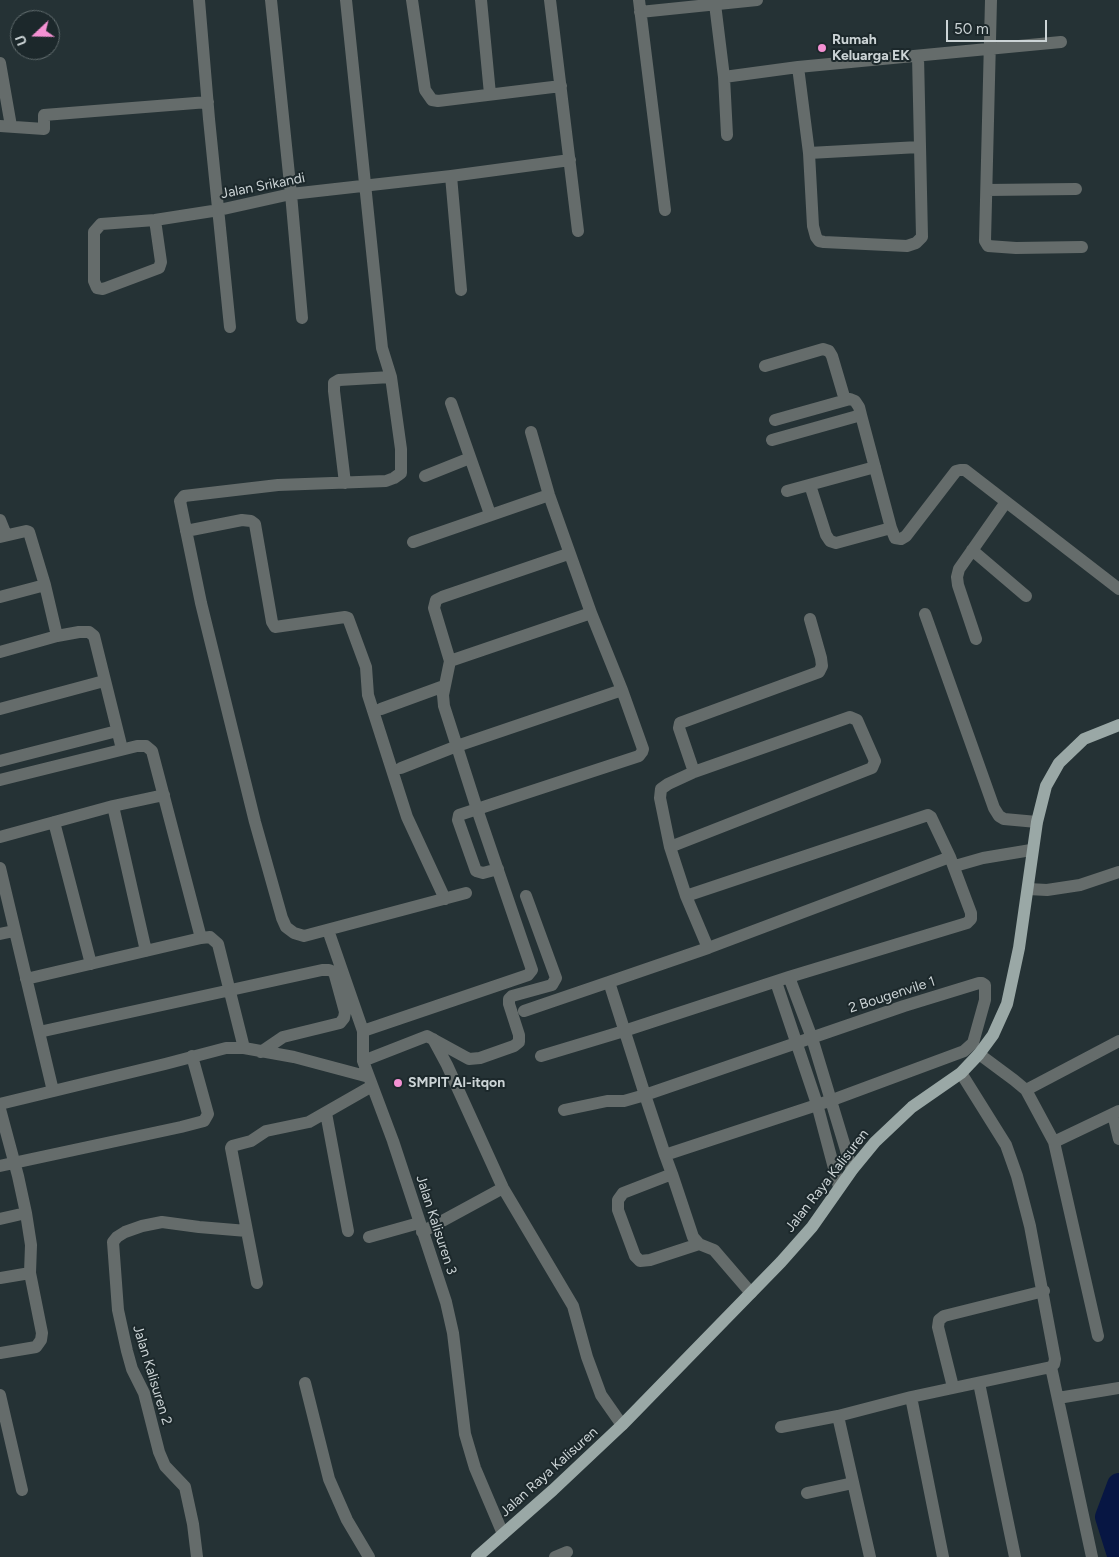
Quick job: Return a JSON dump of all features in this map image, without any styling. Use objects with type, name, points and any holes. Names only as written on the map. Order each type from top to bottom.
[{"type":"main road","name":"Jalan Raya Kalisuren","points":[[477,1557],[553,1490],[622,1425],[781,1262],[812,1227],[839,1187],[875,1142],[912,1107],[960,1073],[979,1054],[993,1035],[1007,1004],[1019,948],[1036,822],[1046,786],[1059,763],[1084,739],[1119,725]]},
{"type":"street","points":[[199,0],[230,327]]},
{"type":"street","points":[[271,0],[302,318]]},
{"type":"street","points":[[346,0],[378,316],[382,348],[391,377],[401,449],[401,473],[394,478],[386,480],[278,485],[184,496],[180,501],[210,640],[255,822],[286,927],[294,933],[304,936],[466,893]]},
{"type":"street","points":[[412,0],[425,90],[432,100],[438,101],[561,86]]},
{"type":"street","points":[[481,0],[490,94]]},
{"type":"street","points":[[550,0],[578,231]]},
{"type":"street","points":[[665,210],[640,6],[715,4],[757,0]]},
{"type":"street","points":[[991,0],[985,242],[988,246],[1016,248],[1082,247]]},
{"type":"street","points":[[715,4],[724,77],[727,135]]},
{"type":"street","points":[[724,77],[798,67],[1061,42]]},
{"type":"street","points":[[798,67],[809,153],[816,237],[820,241],[907,246],[916,243],[922,237],[918,56]]},
{"type":"street","points":[[0,64],[5,126],[44,129],[44,115],[208,102]]},
{"type":"street","points":[[809,153],[919,147]]},
{"type":"street","name":"Jalan Srikandi","points":[[155,220],[161,262],[157,269],[103,289],[97,288],[94,280],[94,232],[101,224],[155,220],[219,210],[291,194],[570,160]]},
{"type":"street","points":[[451,176],[461,290]]},
{"type":"street","points":[[987,190],[1076,189]]},
{"type":"street","points":[[765,366],[824,349],[829,351],[845,400]]},
{"type":"street","points":[[345,483],[334,384],[340,380],[391,377]]},
{"type":"street","points":[[775,420],[845,400],[855,401],[859,407],[895,538],[901,539],[906,536],[956,471],[966,470],[1119,589]]},
{"type":"street","points":[[451,403],[490,514]]},
{"type":"street","points":[[772,440],[861,416]]},
{"type":"street","points":[[498,868],[480,873],[476,871],[458,818],[459,815],[639,756],[643,749],[622,690],[568,554],[531,432]]},
{"type":"street","points":[[425,476],[470,458]]},
{"type":"street","points":[[787,491],[874,467]]},
{"type":"street","points":[[810,485],[826,535],[830,541],[836,543],[891,528]]},
{"type":"street","points":[[413,542],[490,514],[549,496]]},
{"type":"street","points":[[976,639],[957,577],[959,568],[1006,502]]},
{"type":"street","points":[[0,520],[3,536],[26,530],[29,532],[45,585],[57,636]]},
{"type":"street","points":[[186,531],[242,520],[251,521],[255,524],[272,622],[276,627],[348,618],[366,667],[368,694],[407,817],[445,899]]},
{"type":"street","points":[[972,550],[1026,596]]},
{"type":"street","points":[[363,1031],[528,975],[532,970],[444,706],[442,695],[450,662],[434,608],[436,600],[442,597],[568,554]]},
{"type":"street","points":[[0,596],[45,585]]},
{"type":"street","points":[[450,662],[591,614]]},
{"type":"street","points":[[925,614],[994,808],[999,816],[1004,819],[1036,822]]},
{"type":"street","points":[[694,772],[679,728],[680,723],[819,672],[822,666],[821,658],[810,619]]},
{"type":"street","points":[[0,652],[57,636],[90,632],[94,636],[119,740]]},
{"type":"street","points":[[0,709],[104,681]]},
{"type":"street","points":[[381,710],[444,686]]},
{"type":"street","points":[[402,768],[457,746],[622,690]]},
{"type":"street","points":[[670,847],[872,768],[875,761],[857,720],[850,718],[694,772],[661,789],[660,798],[670,847],[686,896],[708,948]]},
{"type":"street","points":[[0,780],[119,740]]},
{"type":"street","points":[[0,762],[119,740],[137,746],[146,746],[152,751],[201,938]]},
{"type":"street","points":[[0,837],[113,806],[164,795]]},
{"type":"street","points":[[113,806],[146,951]]},
{"type":"street","points":[[541,1056],[624,1032],[790,977],[967,923],[972,913],[952,862],[931,817],[925,816],[686,896]]},
{"type":"street","points":[[54,822],[91,964]]},
{"type":"street","points":[[524,1010],[708,948],[952,862],[1031,850]]},
{"type":"street","points":[[0,868],[40,1032],[52,1091]]},
{"type":"street","points":[[1028,889],[1047,890],[1080,885],[1119,872]]},
{"type":"street","points":[[363,1061],[427,1036],[469,1059],[480,1058],[514,1046],[519,1042],[519,1035],[509,1004],[510,999],[512,996],[552,985],[556,978],[526,896]]},
{"type":"street","name":"Jalan Kalisuren 3","points":[[328,930],[363,1031],[363,1061],[393,1141],[446,1302],[453,1333],[465,1434],[475,1468],[503,1534]]},
{"type":"street","points":[[0,934],[14,931]]},
{"type":"street","points":[[26,979],[210,937],[218,944],[244,1048]]},
{"type":"street","points":[[40,1032],[322,970],[334,972],[345,1012],[344,1018],[340,1023],[283,1037],[261,1052]]},
{"type":"street","points":[[790,977],[832,1100],[852,1170]]},
{"type":"street","points":[[608,982],[693,1237],[700,1244],[714,1250],[751,1293]]},
{"type":"street","points":[[776,982],[818,1104],[839,1187]]},
{"type":"street","name":"2 Bougenvile 1","points":[[564,1110],[645,1095],[904,1006],[982,983],[985,986],[985,1000],[973,1043],[964,1051],[832,1100]]},
{"type":"street","points":[[433,1039],[447,1065],[503,1188],[573,1306],[587,1357],[601,1395],[622,1425]]},
{"type":"street","points":[[1026,1090],[1119,1041]]},
{"type":"street","points":[[0,1104],[226,1048],[244,1048],[294,1057],[371,1082]]},
{"type":"street","points":[[979,1054],[1026,1090],[1054,1142],[1098,1336]]},
{"type":"street","points":[[0,1166],[204,1121],[208,1114],[192,1056]]},
{"type":"street","points":[[782,1427],[838,1416],[953,1387],[1051,1367],[1054,1364],[1056,1359],[1044,1291],[1017,1176],[1006,1145],[960,1073]]},
{"type":"street","points":[[257,1283],[232,1146],[251,1141],[266,1131],[309,1122],[326,1113],[371,1082]]},
{"type":"street","points":[[666,1155],[832,1100]]},
{"type":"street","points":[[0,1109],[26,1214],[31,1244],[30,1273],[42,1333],[41,1340],[36,1347],[0,1353]]},
{"type":"street","points":[[1054,1142],[1116,1112],[1119,1139]]},
{"type":"street","points":[[326,1113],[348,1230]]},
{"type":"street","points":[[672,1174],[623,1193],[618,1200],[618,1210],[635,1256],[640,1261],[650,1260],[700,1244]]},
{"type":"street","points":[[369,1237],[421,1228],[503,1188]]},
{"type":"street","points":[[0,1220],[26,1214]]},
{"type":"street","name":"Jalan Kalisuren 2","points":[[197,1557],[193,1524],[185,1487],[165,1466],[159,1452],[144,1393],[132,1369],[127,1351],[118,1310],[113,1242],[125,1232],[162,1222],[199,1227],[247,1230]]},
{"type":"street","points":[[0,1278],[30,1273]]},
{"type":"street","points":[[953,1387],[938,1326],[939,1320],[944,1316],[1044,1291]]},
{"type":"street","points":[[1051,1367],[1092,1557]]},
{"type":"street","points":[[305,1383],[329,1479],[348,1520],[369,1557]]},
{"type":"street","points":[[979,1383],[1016,1557]]},
{"type":"street","points":[[1058,1398],[1119,1388]]},
{"type":"street","points":[[0,1395],[22,1490]]},
{"type":"street","points":[[911,1397],[943,1557]]},
{"type":"street","points":[[838,1416],[870,1557]]},
{"type":"street","points":[[807,1493],[853,1483]]},
{"type":"waterway","points":[[1119,1485],[1107,1517],[1119,1555]]},
{"type":"place","name":"Rumah Keluarga EK","points":[[822,48]]},
{"type":"place","name":"SMPIT Al-itqon","points":[[398,1083]]}]
